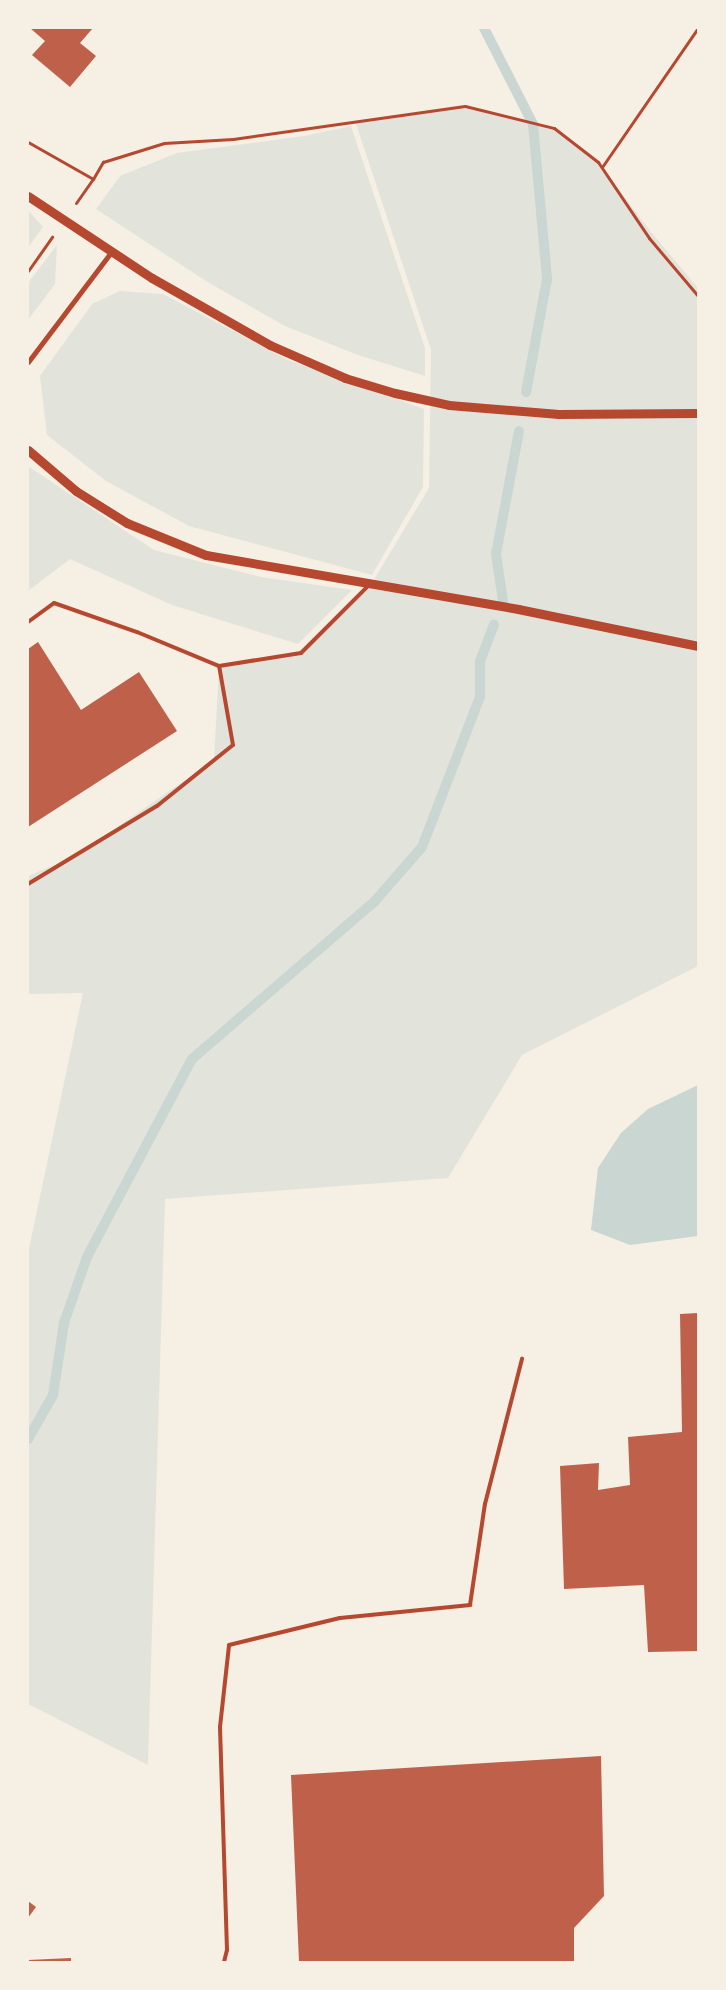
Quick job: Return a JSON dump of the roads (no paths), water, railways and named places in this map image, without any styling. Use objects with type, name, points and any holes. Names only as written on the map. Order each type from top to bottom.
[{"type":"street","points":[[28,196],[152,278],[270,345],[345,378],[395,393],[449,405],[559,414],[698,413]]},
{"type":"street","points":[[28,362],[112,251]]},
{"type":"street","points":[[28,450],[76,491],[128,523],[206,555],[518,609],[698,646]]},
{"type":"lane","points":[[28,622],[54,603],[137,632],[219,666],[301,653],[372,583]]},
{"type":"lane","points":[[28,884],[157,806],[233,745],[219,666]]},
{"type":"lane","points":[[224,1962],[227,1950],[220,1726],[229,1645],[340,1618],[470,1605],[485,1504],[522,1359]]},
{"type":"waterway","points":[[484,28],[533,124],[547,279],[526,392]]},
{"type":"waterway","points":[[503,601],[496,554],[519,431]]},
{"type":"waterway","points":[[28,1439],[53,1395],[64,1323],[87,1257],[192,1059],[375,901],[422,847],[480,697],[480,661],[494,625]]}]
